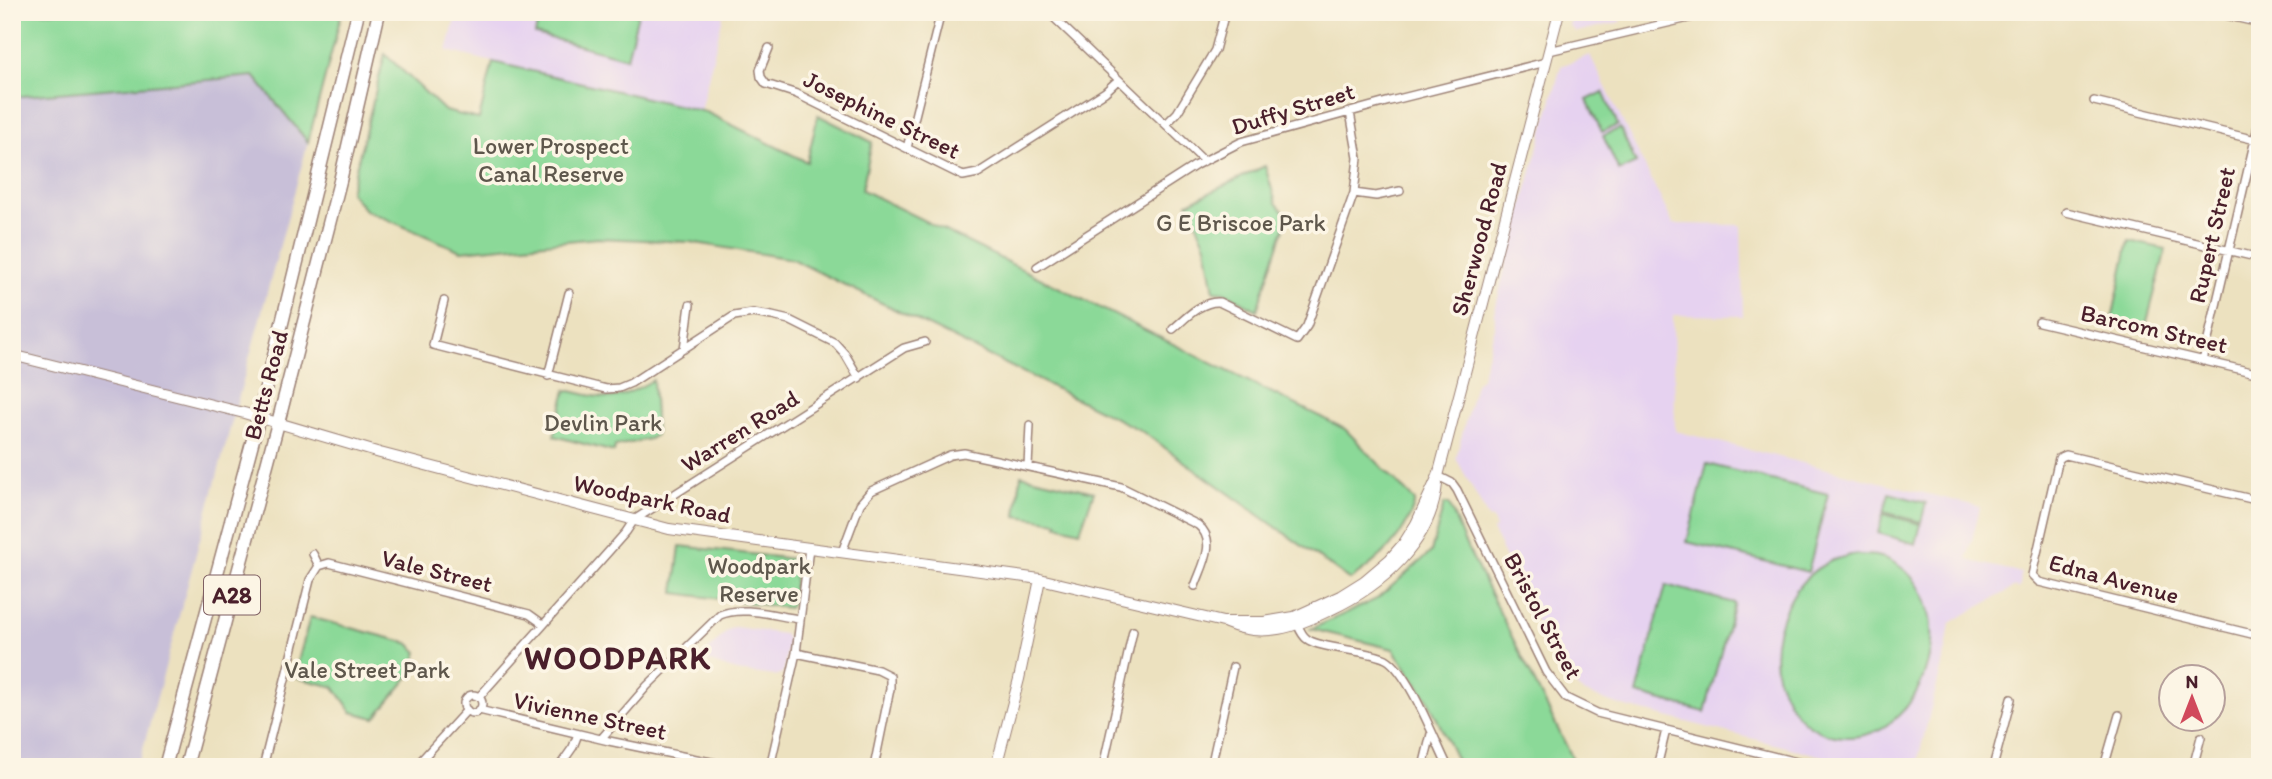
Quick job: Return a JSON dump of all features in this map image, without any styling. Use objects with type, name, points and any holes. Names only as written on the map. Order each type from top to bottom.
[{"type":"highway","name":"Betts Road","points":[[164,767],[259,417],[358,12]]},
{"type":"highway","name":"Betts Road","points":[[186,767],[340,181],[379,12]]},
{"type":"main road","name":"Sherwood Road","points":[[1296,621],[1348,592],[1397,558],[1420,534],[1431,513],[1438,476],[1559,12]]},
{"type":"main road","name":"Woodpark Road","points":[[12,355],[259,417],[380,453],[681,531],[1040,579],[1223,622],[1296,621]]},
{"type":"main road","points":[[996,767],[1024,659],[1040,579]]},
{"type":"street","points":[[907,148],[941,12]]},
{"type":"street","points":[[1048,12],[1204,161]]},
{"type":"street","points":[[1166,124],[1177,113],[1215,50],[1225,12]]},
{"type":"street","name":"Duffy Street","points":[[1037,267],[1204,161],[1247,139],[1714,12]]},
{"type":"street","points":[[2212,12],[2260,23]]},
{"type":"street","name":"Josephine Street","points":[[769,48],[760,70],[766,84],[797,94],[958,174],[975,174],[1105,92],[1118,80]]},
{"type":"street","points":[[2094,102],[2257,140]]},
{"type":"street","points":[[1172,329],[1198,309],[1219,302],[1297,340],[1307,326],[1354,193],[1358,158],[1350,112]]},
{"type":"street","name":"Rupert Street","points":[[2203,361],[2257,140],[2260,118]]},
{"type":"street","points":[[1354,193],[1376,196],[1401,191]]},
{"type":"street","points":[[2066,212],[2260,258]]},
{"type":"street","points":[[548,376],[569,293]]},
{"type":"street","points":[[444,301],[433,345],[606,389],[631,383],[734,316],[753,313],[789,320],[835,343],[859,378]]},
{"type":"street","points":[[684,349],[690,305]]},
{"type":"street","name":"Barcom Street","points":[[2039,322],[2260,374]]},
{"type":"street","name":"Warren Road","points":[[479,697],[634,520],[909,346],[925,342]]},
{"type":"street","points":[[1028,466],[1030,425]]},
{"type":"street","points":[[842,552],[860,504],[879,485],[958,453],[1121,487],[1198,525],[1206,533],[1208,547],[1195,586]]},
{"type":"street","name":"Edna Avenue","points":[[2260,501],[2066,455],[2059,458],[2032,576],[2039,582],[2260,636]]},
{"type":"street","name":"Bristol Street","points":[[1438,476],[1452,483],[1457,490],[1541,661],[1559,690],[1577,705],[1598,713],[1817,767]]},
{"type":"street","points":[[770,767],[796,653],[808,548]]},
{"type":"street","points":[[263,767],[310,580],[319,566],[313,554]]},
{"type":"street","name":"Vale Street","points":[[319,566],[329,563],[529,614],[543,624]]},
{"type":"street","points":[[601,739],[647,686],[720,615],[743,612],[799,619]]},
{"type":"street","points":[[1296,621],[1306,638],[1311,641],[1386,659],[1398,670],[1416,698],[1448,767]]},
{"type":"street","points":[[1103,767],[1133,631]]},
{"type":"street","points":[[796,653],[878,670],[890,676],[890,689],[874,767]]},
{"type":"street","points":[[1211,767],[1233,667]]},
{"type":"street","points":[[472,695],[479,697],[482,704],[479,710],[467,710],[467,698],[472,695]]},
{"type":"street","points":[[1993,767],[2011,699]]},
{"type":"street","points":[[415,767],[467,710]]},
{"type":"street","name":"Vivienne Street","points":[[479,710],[735,767]]},
{"type":"street","points":[[2104,767],[2119,715]]},
{"type":"street","points":[[1657,767],[1666,730]]},
{"type":"street","points":[[559,767],[573,747],[578,734]]},
{"type":"street","points":[[1423,767],[1432,734]]},
{"type":"street","points":[[2193,767],[2201,737]]},
{"type":"shaded area","points":[[457,12],[724,12],[700,111],[447,51]]},
{"type":"shaded area","points":[[1573,12],[1621,12],[1620,22],[1576,32],[1569,26]]},
{"type":"shaded area","points":[[1590,55],[1673,224],[1741,225],[1743,316],[1673,315],[1675,431],[1980,507],[1967,560],[2021,573],[2020,586],[2017,589],[2015,587],[1950,623],[1946,650],[1916,767],[1866,767],[1611,703],[1581,691],[1563,675],[1500,548],[1492,530],[1496,528],[1492,518],[1489,519],[1456,458],[1475,384],[1481,378],[1495,327],[1495,311],[1504,272],[1561,66]]},
{"type":"shaded area","points":[[254,76],[308,142],[138,767],[12,767],[12,97]]},
{"type":"shaded area","points":[[735,627],[784,634],[788,640],[784,672],[776,676],[736,671],[704,660],[703,656],[728,630]]},
{"type":"green space","points":[[12,12],[342,12],[308,142],[254,76],[12,97]]},
{"type":"green space","points":[[540,12],[638,14],[627,58],[535,34]]},
{"type":"green space","name":"Lower Prospect Canal Reserve","points":[[385,54],[445,111],[479,119],[493,62],[706,112],[807,162],[818,115],[872,142],[862,190],[1345,429],[1415,501],[1411,514],[1390,546],[1350,580],[1140,430],[792,259],[690,242],[598,238],[461,251],[365,210],[350,192]]},
{"type":"green space","points":[[1603,92],[1618,125],[1602,132],[1587,100]]},
{"type":"green space","points":[[1620,128],[1636,163],[1619,171],[1603,136]]},
{"type":"green space","name":"G E Briscoe Park","points":[[1265,166],[1276,203],[1288,216],[1257,310],[1224,292],[1214,291],[1206,245],[1188,203]]},
{"type":"green space","points":[[2129,241],[2166,249],[2144,333],[2111,324]]},
{"type":"green space","name":"Devlin Park","points":[[653,380],[656,435],[649,439],[615,446],[614,452],[554,436],[566,390],[592,396],[620,396]]},
{"type":"green space","points":[[1707,464],[1828,494],[1808,572],[1687,542]]},
{"type":"green space","points":[[1021,475],[1094,492],[1080,531],[1057,525],[1058,522],[1016,516]]},
{"type":"green space","points":[[1889,493],[1926,503],[1921,522],[1884,512]]},
{"type":"green space","points":[[1444,504],[1449,504],[1463,539],[1577,767],[1460,767],[1427,698],[1393,649],[1311,629],[1377,599],[1431,552]]},
{"type":"green space","points":[[1883,514],[1921,524],[1916,544],[1878,533]]},
{"type":"green space","name":"Woodpark Reserve","points":[[680,546],[793,559],[796,565],[792,603],[789,608],[674,593]]},
{"type":"green space","points":[[1851,555],[1888,559],[1916,582],[1928,609],[1931,639],[1926,670],[1912,699],[1892,721],[1866,735],[1835,736],[1814,729],[1793,709],[1778,678],[1775,654],[1781,622],[1795,592],[1817,569],[1833,560]]},
{"type":"green space","points":[[1666,585],[1734,603],[1705,712],[1637,694]]},
{"type":"green space","name":"Vale Street Park","points":[[310,617],[408,643],[418,652],[412,673],[375,718],[352,712],[334,687],[294,677]]},
{"type":"district","name":"WOODPARK","points":[[618,658]]}]
